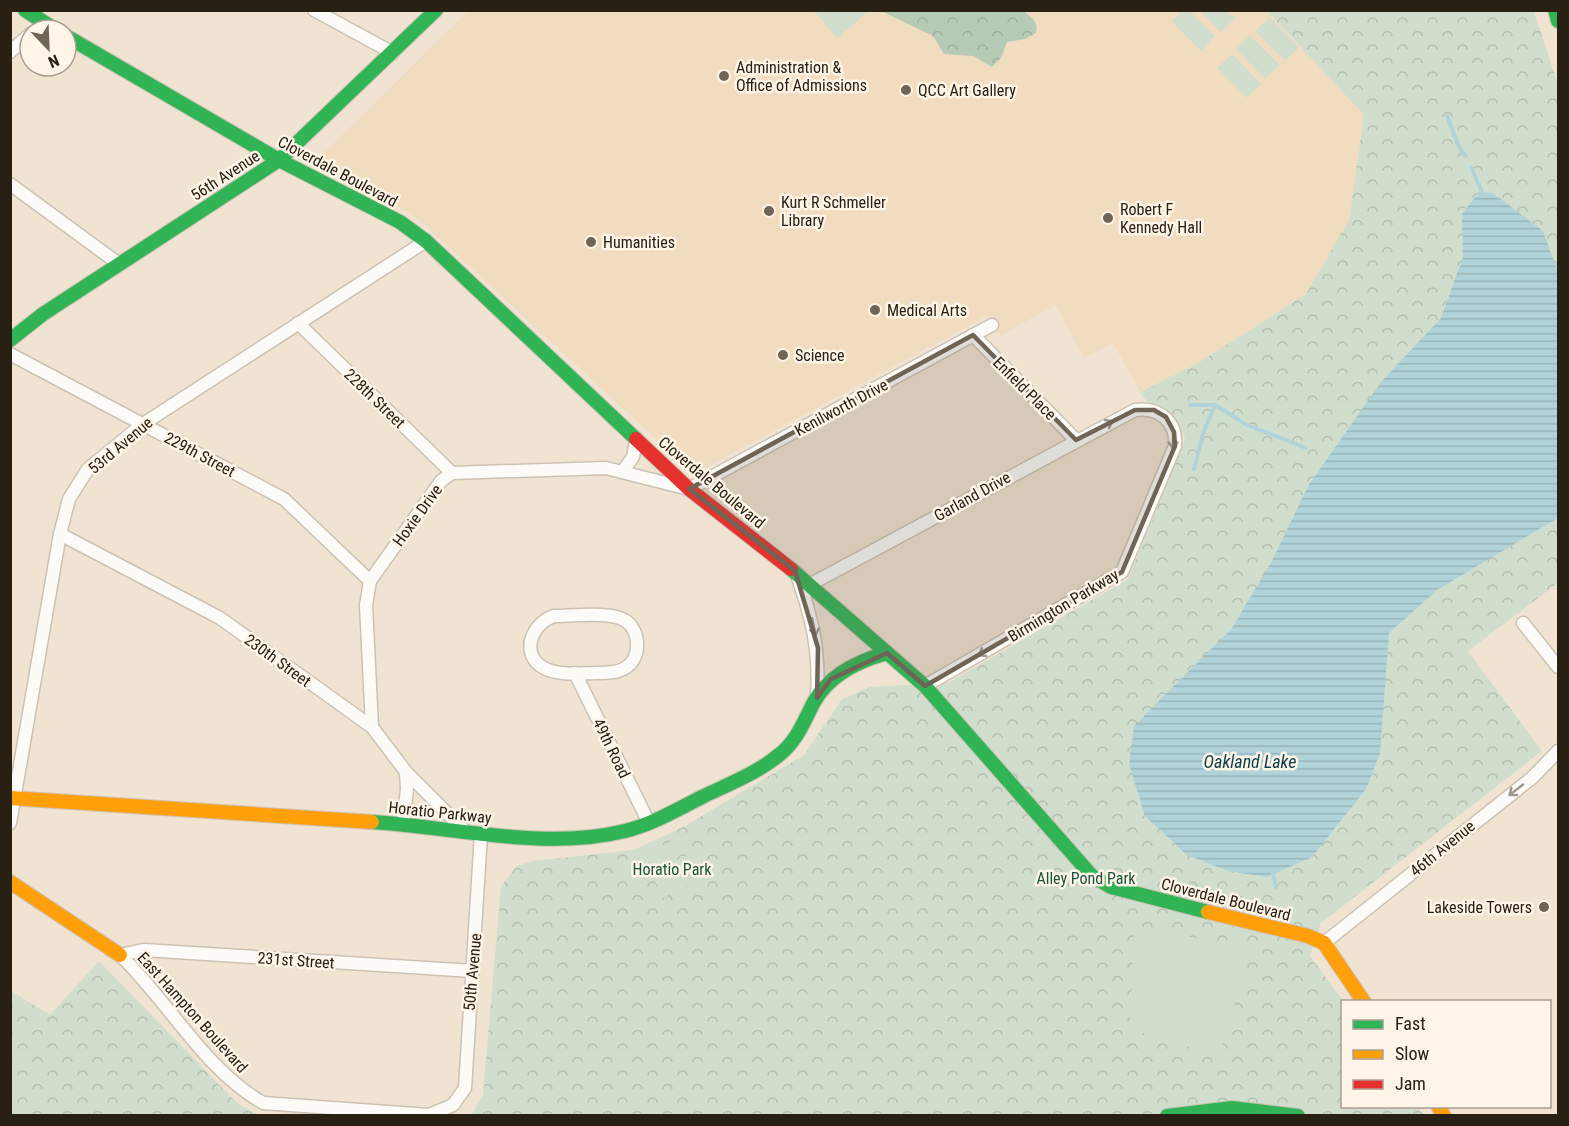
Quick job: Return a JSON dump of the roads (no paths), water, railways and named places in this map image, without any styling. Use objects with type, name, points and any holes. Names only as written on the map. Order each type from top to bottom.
[{"type":"main road","name":"56th Avenue","points":[[10,340],[43,314],[279,160],[436,10]]},
{"type":"main road","points":[[1555,10],[1558,21]]},
{"type":"main road","name":"Cloverdale Boulevard","points":[[78,43],[279,160],[400,222],[426,241],[689,489],[811,584],[925,686],[1044,824],[1084,868],[1101,882],[1134,894],[1308,936],[1324,943]]},
{"type":"main road","name":"Horatio Parkway","points":[[12,799],[403,824],[463,829],[481,834],[578,839],[624,831],[649,823],[772,760],[789,746],[831,679],[871,657],[886,653]]},
{"type":"main road","name":"East Hampton Boulevard","points":[[10,882],[120,955]]},
{"type":"main road","points":[[1324,943],[1363,1000]]},
{"type":"main road","points":[[1167,1116],[1185,1111],[1242,1106],[1298,1116]]},
{"type":"street","points":[[314,10],[393,53]]},
{"type":"street","points":[[10,184],[119,264]]},
{"type":"street","name":"53rd Avenue","points":[[10,823],[12,799],[60,534],[69,499],[88,469],[143,424],[426,241]]},
{"type":"street","name":"228th Street","points":[[298,323],[452,473]]},
{"type":"street","name":"Kenilworth Drive","points":[[689,489],[992,325]]},
{"type":"street","name":"Enfield Place","points":[[973,335],[1076,440]]},
{"type":"street","name":"229th Street","points":[[10,354],[284,499],[370,581]]},
{"type":"street","name":"Garland Drive","points":[[811,584],[1135,410]]},
{"type":"street","name":"Birmington Parkway","points":[[925,686],[1122,572],[1175,439],[1166,417],[1154,410],[1135,410]]},
{"type":"street","points":[[624,471],[633,457],[636,441]]},
{"type":"street","name":"Hoxie Drive","points":[[372,727],[366,605],[370,581],[441,481],[452,473],[595,468],[624,471],[689,489]]},
{"type":"street","name":"230th Street","points":[[60,534],[220,618],[372,727],[406,772],[463,829]]},
{"type":"street","name":"Horatio Parkway","points":[[795,571],[811,614],[818,648],[817,698]]},
{"type":"street","points":[[554,616],[616,616],[632,627],[637,640],[637,650],[625,668],[613,673],[575,673],[545,669],[534,657],[531,637],[540,622],[554,616]]},
{"type":"street","points":[[1523,623],[1558,667]]},
{"type":"street","name":"49th Road","points":[[575,673],[649,823]]},
{"type":"street","name":"46th Avenue","points":[[1324,943],[1533,777],[1558,751]]},
{"type":"street","points":[[403,824],[407,789],[406,772]]},
{"type":"street","name":"50th Avenue","points":[[453,1106],[465,1088],[481,834]]},
{"type":"street","name":"231st Street","points":[[120,955],[142,950],[473,971]]},
{"type":"street","name":"East Hampton Boulevard","points":[[120,955],[140,975],[220,1069],[241,1090],[263,1103],[429,1115],[453,1106]]},
{"type":"water","name":"Oakland Lake","points":[[1479,192],[1493,193],[1543,231],[1558,272],[1558,518],[1437,590],[1389,633],[1380,753],[1366,789],[1312,857],[1267,877],[1228,871],[1187,855],[1145,816],[1129,764],[1134,726],[1232,628],[1273,559],[1308,486],[1381,382],[1441,318],[1463,257],[1462,214]]},
{"type":"waterway","points":[[1447,116],[1458,145],[1465,156]]},
{"type":"waterway","points":[[1471,167],[1482,192]]},
{"type":"waterway","points":[[1190,405],[1215,405]]},
{"type":"waterway","points":[[1194,469],[1204,431],[1215,405],[1247,425],[1306,448]]},
{"type":"waterway","points":[[1273,874],[1276,887]]},
{"type":"place","name":"Administration & Office of Admissions","points":[[724,76]]},
{"type":"place","name":"QCC Art Gallery","points":[[906,90]]},
{"type":"place","name":"Kurt R Schmeller Library","points":[[769,211]]},
{"type":"place","name":"Robert F Kennedy Hall","points":[[1108,218]]},
{"type":"place","name":"Humanities","points":[[591,242]]},
{"type":"place","name":"Medical Arts","points":[[875,310]]},
{"type":"place","name":"Science","points":[[783,355]]},
{"type":"place","name":"Lakeside Towers","points":[[1544,907]]},
{"type":"park label","name":"Horatio Park","points":[[672,869]]},
{"type":"park label","name":"Alley Pond Park","points":[[1086,878]]}]
